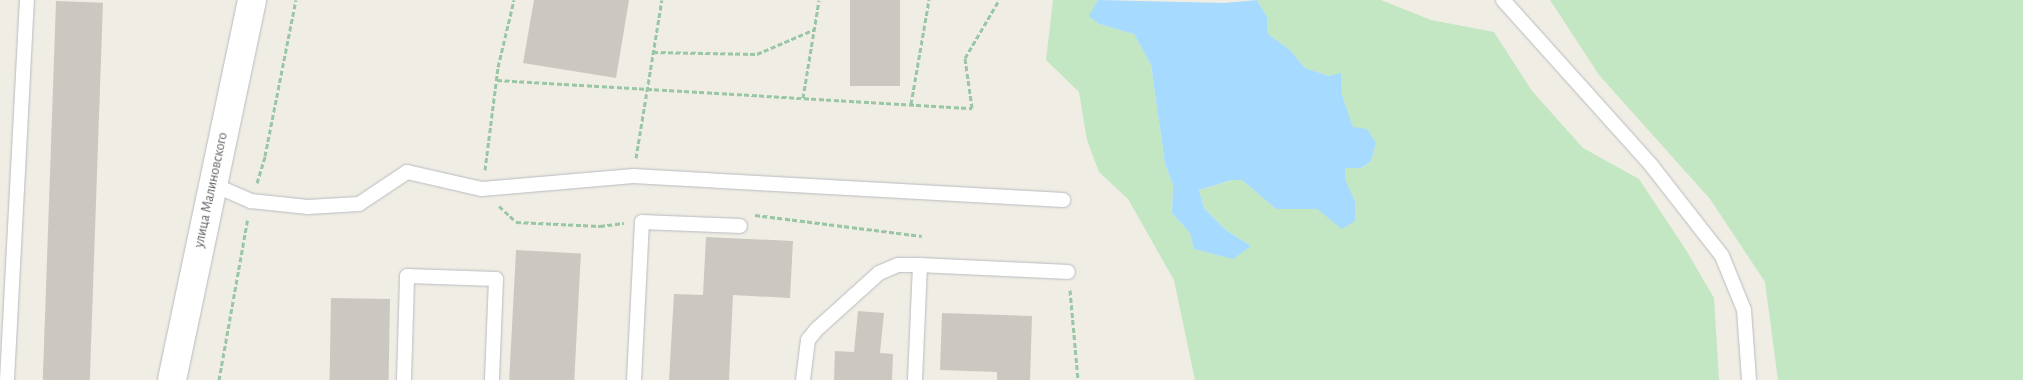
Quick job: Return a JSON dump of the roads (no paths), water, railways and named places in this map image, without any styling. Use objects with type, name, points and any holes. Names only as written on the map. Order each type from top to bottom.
[{"type":"street","name":"улица Малиновского","points":[[172,380],[252,0]]},
{"type":"lane","points":[[7,380],[28,0]]},
{"type":"lane","points":[[1503,0],[1651,165],[1722,256],[1744,310],[1749,380]]},
{"type":"lane","points":[[212,184],[251,201],[308,206],[359,204],[407,172],[482,189],[633,176],[1063,200]]},
{"type":"lane","points":[[634,380],[642,222],[740,226]]},
{"type":"lane","points":[[803,380],[808,340],[817,329],[879,273],[898,265],[1068,272]]},
{"type":"lane","points":[[915,380],[920,265]]},
{"type":"lane","points":[[404,380],[407,276],[496,279],[492,380]]},
{"type":"water","points":[[1098,0],[1224,3],[1257,0],[1267,17],[1268,34],[1290,50],[1305,68],[1329,76],[1341,73],[1342,95],[1353,127],[1367,129],[1376,143],[1371,161],[1361,168],[1345,168],[1346,181],[1355,201],[1355,221],[1342,229],[1317,209],[1276,209],[1242,180],[1232,180],[1199,190],[1204,208],[1226,230],[1251,246],[1233,259],[1194,249],[1190,233],[1172,213],[1173,185],[1165,164],[1151,65],[1134,34],[1099,24],[1089,16]]}]
